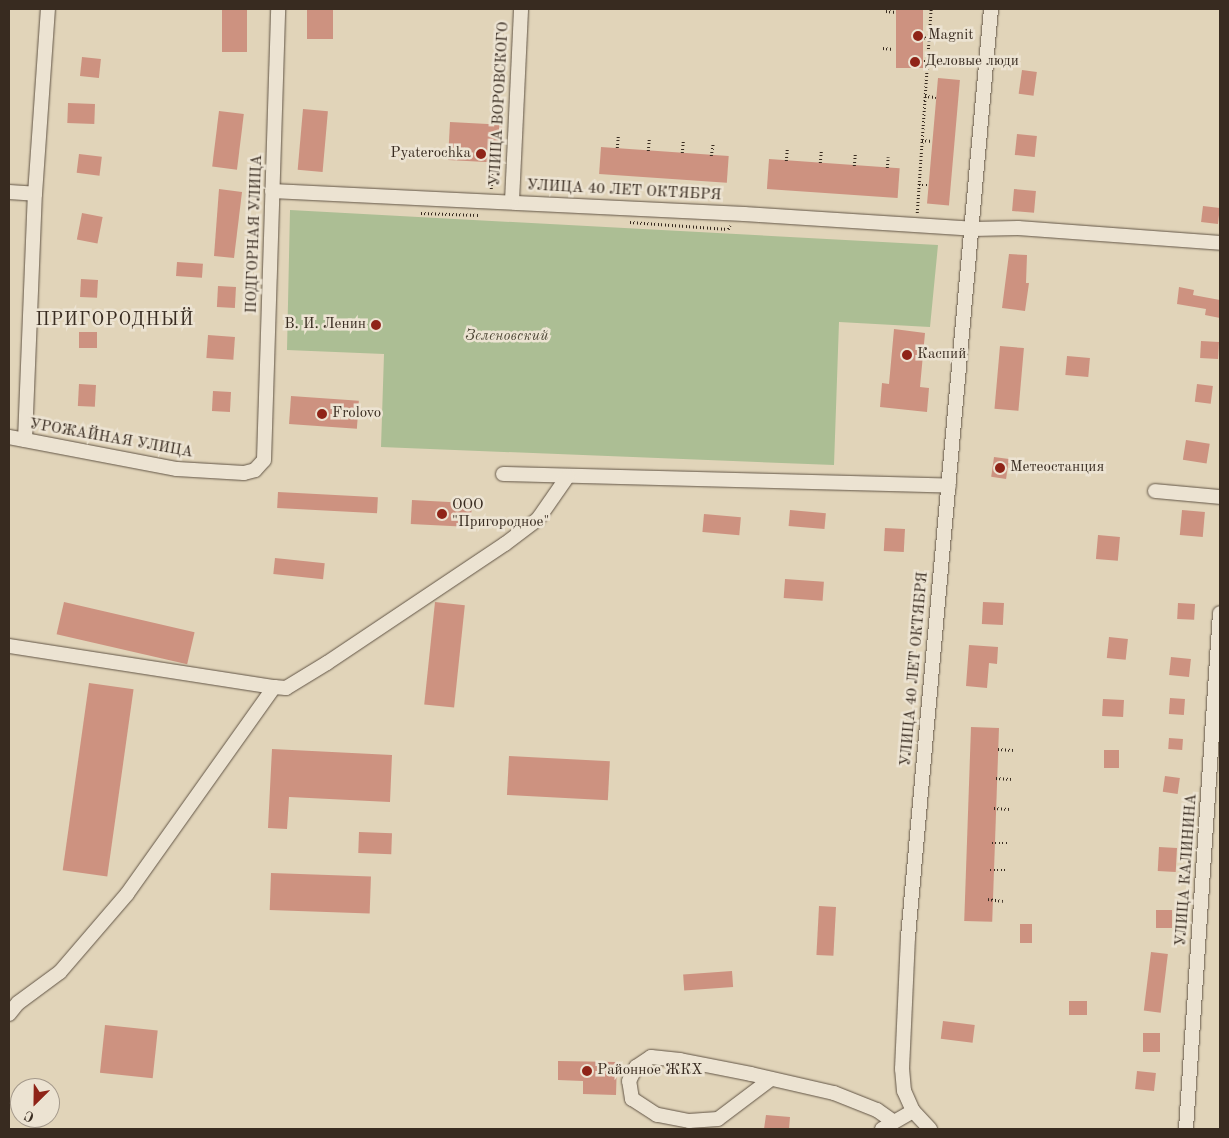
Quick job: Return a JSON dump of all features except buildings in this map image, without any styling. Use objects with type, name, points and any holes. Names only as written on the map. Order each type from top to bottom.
[{"type":"street","points":[[25,440],[35,194],[48,9]]},
{"type":"street","name":"ПОДГОРНАЯ УЛИЦА","points":[[264,460],[278,9]]},
{"type":"street","name":"УЛИЦА ВОРОВСКОГО","points":[[512,201],[521,9]]},
{"type":"street","name":"УЛИЦА 40 ЛЕТ ОКТЯБРЯ","points":[[930,1129],[913,1111],[904,1091],[902,1069],[908,937],[973,229],[991,9]]},
{"type":"street","name":"УЛИЦА 40 ЛЕТ ОКТЯБРЯ","points":[[272,191],[512,201],[973,229]]},
{"type":"street","points":[[9,192],[35,194]]},
{"type":"street","points":[[973,229],[1018,228],[1220,243]]},
{"type":"street","name":"УРОЖАЙНАЯ УЛИЦА","points":[[9,437],[177,469],[244,473],[256,470],[264,460]]},
{"type":"street","points":[[503,474],[949,486]]},
{"type":"street","points":[[9,646],[286,688],[327,663],[505,544],[538,519],[568,476]]},
{"type":"street","points":[[1155,491],[1220,497]]},
{"type":"street","name":"УЛИЦА КАЛИНИНА","points":[[1186,1129],[1220,613]]},
{"type":"street","points":[[12,1005],[60,972],[127,894],[274,687]]},
{"type":"street","points":[[771,1079],[718,1119],[689,1121],[657,1115],[632,1099],[629,1081],[636,1067],[651,1057],[771,1079],[834,1093],[877,1110],[888,1125],[913,1111]]},
{"type":"path","points":[[916,225],[931,9]]},
{"type":"path","points":[[886,11],[896,12]]},
{"type":"path","points":[[921,37],[929,38]]},
{"type":"path","points":[[883,48],[893,50]]},
{"type":"path","points":[[920,60],[927,61]]},
{"type":"path","points":[[925,96],[936,97]]},
{"type":"path","points":[[617,148],[618,136]]},
{"type":"path","points":[[648,151],[649,139]]},
{"type":"path","points":[[922,140],[932,141]]},
{"type":"path","points":[[682,153],[683,141]]},
{"type":"path","points":[[711,156],[712,143]]},
{"type":"path","points":[[786,161],[787,149]]},
{"type":"path","points":[[820,163],[821,151]]},
{"type":"path","points":[[854,166],[855,154]]},
{"type":"path","points":[[887,168],[888,156]]},
{"type":"path","points":[[491,200],[492,163]]},
{"type":"path","points":[[919,185],[928,185]]},
{"type":"path","points":[[998,749],[1012,750]]},
{"type":"path","points":[[996,778],[1011,779]]},
{"type":"path","points":[[994,808],[1009,809]]},
{"type":"path","points":[[992,843],[1007,843]]},
{"type":"path","points":[[990,870],[1005,870]]},
{"type":"path","points":[[988,900],[1003,900]]},
{"type":"green space","name":"Зеленовский","points":[[290,210],[938,245],[930,327],[839,322],[834,465],[381,447],[384,354],[287,350]]},
{"type":"place","name":"Magnit","points":[[918,36]]},
{"type":"place","name":"Деловые люди","points":[[915,62]]},
{"type":"place","name":"Pyaterochka","points":[[481,154]]},
{"type":"place","name":"В. И. Ленин","points":[[376,325]]},
{"type":"place","name":"Каспий","points":[[907,355]]},
{"type":"place","name":"Frolovo","points":[[322,414]]},
{"type":"place","name":"Метеостанция","points":[[1000,468]]},
{"type":"place","name":"ООО \"Пригородное\"","points":[[442,514]]},
{"type":"place","name":"Районное ЖКХ","points":[[587,1071]]},
{"type":"district","name":"ПРИГОРОДНЫЙ","points":[[115,320]]}]
